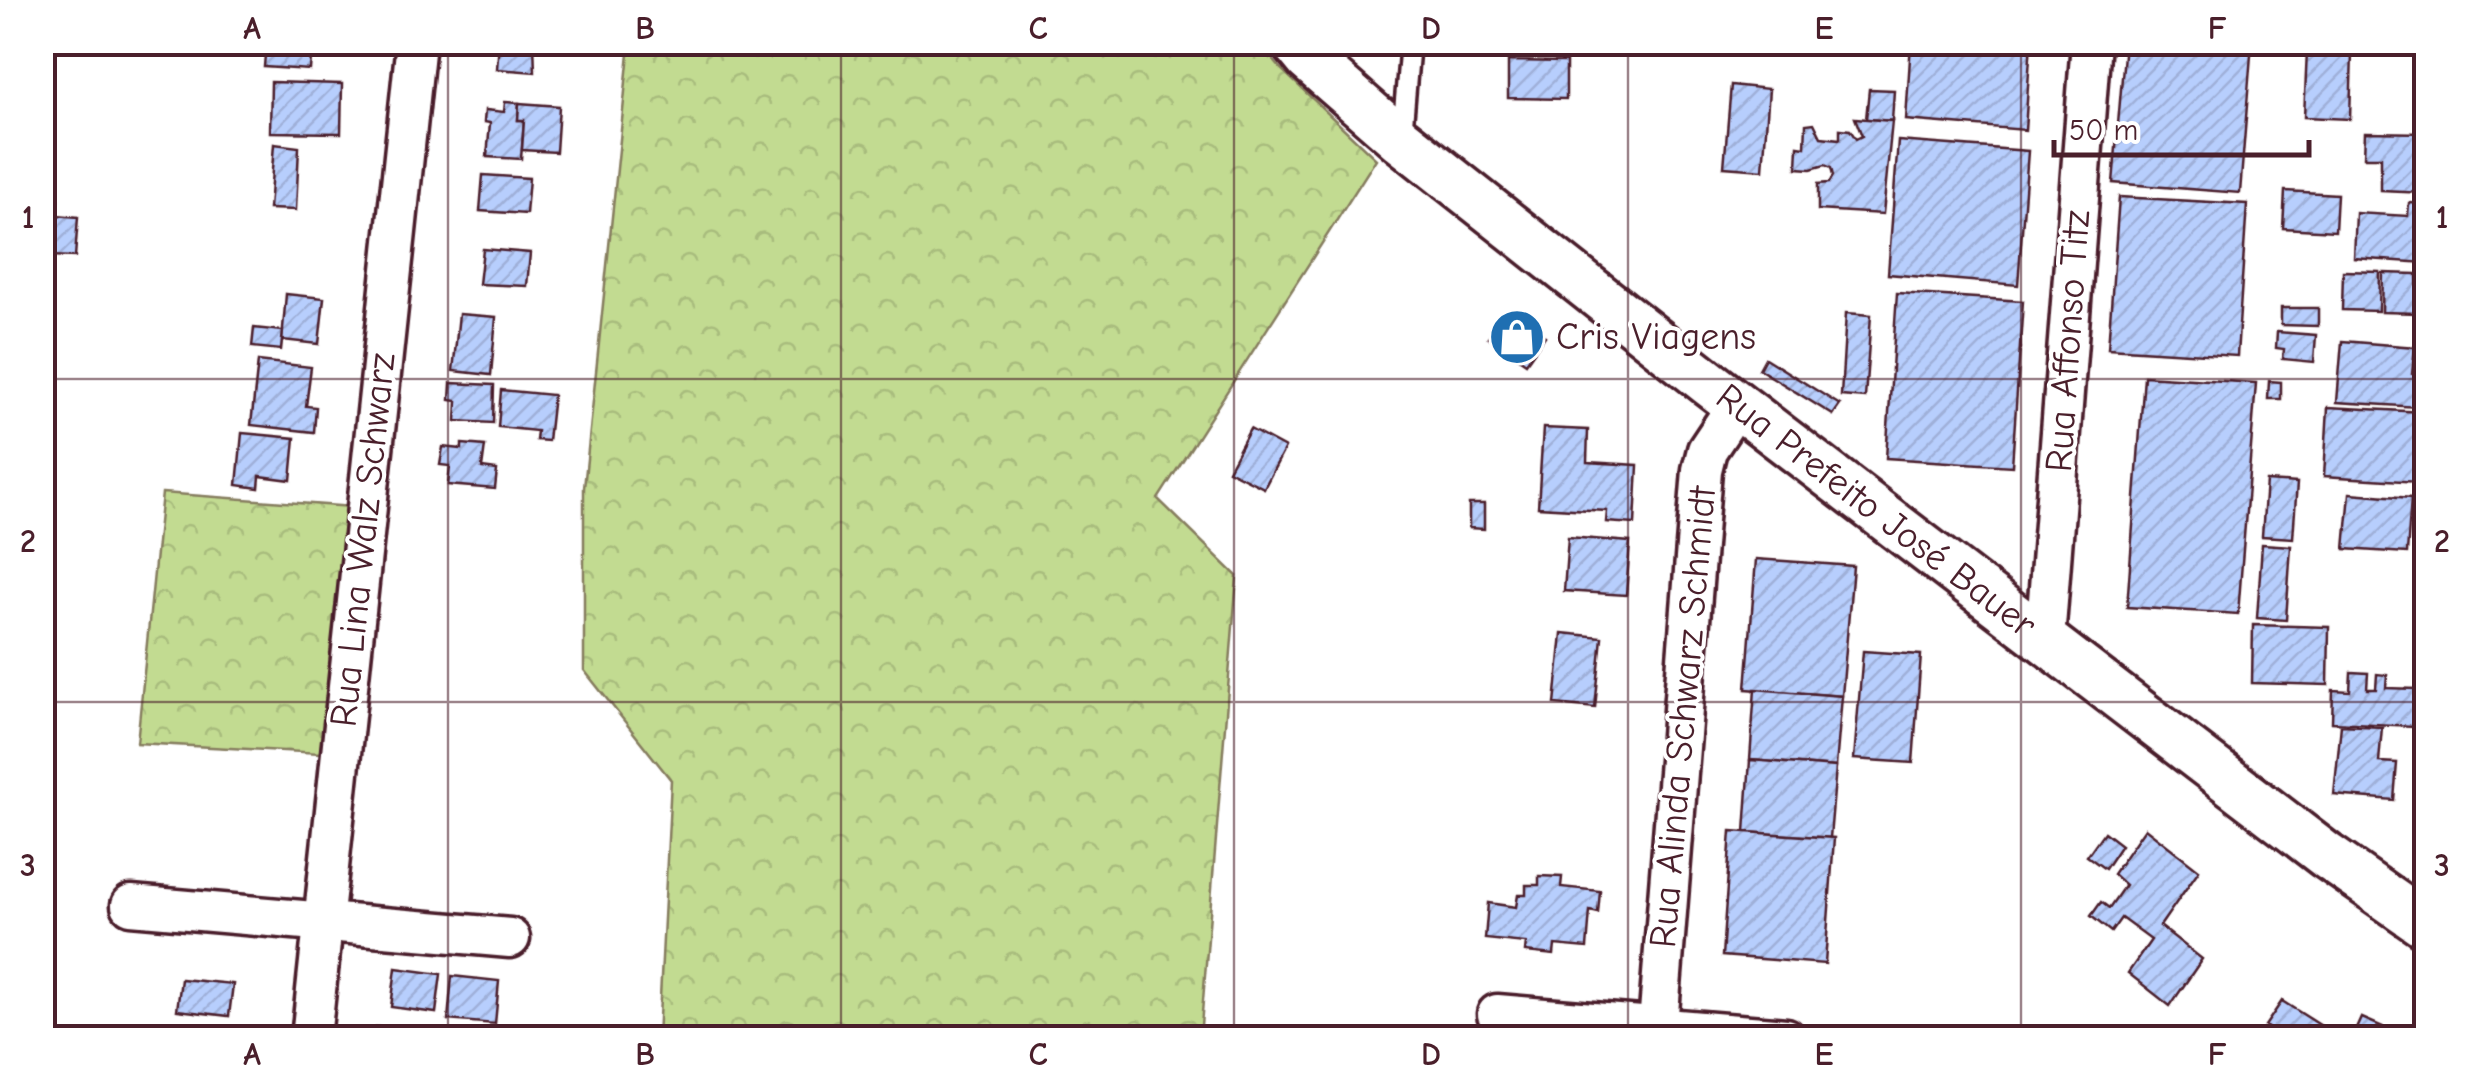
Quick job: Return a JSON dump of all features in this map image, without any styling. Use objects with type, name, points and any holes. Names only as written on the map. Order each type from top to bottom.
[{"type":"street","name":"Rua Lina Walz Schwarz","points":[[311,1038],[416,42]]},
{"type":"street","name":"Rua Prefeito José Bauer","points":[[1294,42],[1308,59],[1401,140],[1737,406],[2327,856],[2426,925]]},
{"type":"street","name":"Rua Affonso Titz","points":[[2046,640],[2091,42]]},
{"type":"street","name":"Rua Alinda Schwarz Schmidt","points":[[1658,1033],[1702,470],[1707,450],[1737,406]]},
{"type":"street","points":[[131,905],[510,938]]},
{"type":"street","points":[[1497,1014],[1658,1033],[1786,1038]]},
{"type":"lane","points":[[1401,140],[1410,42]]},
{"type":"green space","points":[[630,43],[1259,43],[1376,159],[1158,499],[1237,576],[1200,1038],[658,1038],[671,780],[584,670],[584,488]]},
{"type":"green space","points":[[162,493],[352,507],[320,753],[137,743]]},
{"type":"building","points":[[266,42],[312,44],[310,70],[264,67]]},
{"type":"building","points":[[286,42],[347,42],[347,46]]},
{"type":"building","points":[[499,42],[534,42],[535,72],[497,69]]},
{"type":"building","points":[[1911,42],[2031,42],[2025,130],[1906,120]]},
{"type":"building","points":[[2125,42],[2252,42],[2240,193],[2113,183]]},
{"type":"building","points":[[2389,42],[2426,42],[2426,55],[2391,52]]},
{"type":"building","points":[[2307,51],[2352,53],[2350,119],[2304,117]]},
{"type":"building","points":[[1508,61],[1566,62],[1566,99],[1508,98]]},
{"type":"building","points":[[271,82],[342,84],[341,133],[270,132]]},
{"type":"building","points":[[1731,85],[1769,89],[1763,170],[1724,167]]},
{"type":"building","points":[[1869,89],[1894,90],[1892,121],[1866,119]]},
{"type":"building","points":[[505,102],[519,103],[518,120],[524,120],[521,159],[487,157],[490,123],[484,122],[485,110],[504,112]]},
{"type":"building","points":[[519,103],[559,106],[556,152],[522,150],[524,120],[518,120]]},
{"type":"building","points":[[1855,118],[1892,121],[1883,214],[1818,210],[1818,184],[1829,183],[1833,176],[1831,168],[1797,168],[1798,146],[1805,147],[1806,124],[1814,123],[1821,137],[1840,139],[1840,129],[1850,130],[1856,139],[1862,136]]},
{"type":"building","points":[[2365,132],[2426,133],[2426,193],[2381,191],[2381,157],[2364,157]]},
{"type":"building","points":[[1898,141],[2028,151],[2018,285],[1888,274]]},
{"type":"building","points":[[274,144],[299,147],[296,210],[269,209]]},
{"type":"building","points":[[483,175],[529,178],[526,214],[480,211]]},
{"type":"building","points":[[2285,191],[2337,194],[2335,231],[2283,228]]},
{"type":"building","points":[[2119,197],[2247,204],[2237,356],[2108,348]]},
{"type":"building","points":[[42,199],[58,200],[57,215],[78,217],[75,257],[49,256],[46,296],[42,296]]},
{"type":"building","points":[[2409,203],[2426,204],[2426,263],[2354,258],[2356,213],[2408,216]]},
{"type":"building","points":[[483,249],[530,253],[527,286],[479,284]]},
{"type":"building","points":[[2343,271],[2380,272],[2379,311],[2342,310]]},
{"type":"building","points":[[2383,273],[2417,274],[2418,313],[2382,312]]},
{"type":"building","points":[[1897,293],[2023,301],[2012,466],[1886,458]]},
{"type":"building","points":[[286,294],[324,298],[319,344],[282,340]]},
{"type":"building","points":[[2281,308],[2318,308],[2318,326],[2281,325]]},
{"type":"building","name":"Cris Viagens","points":[[1507,310],[1545,336],[1526,363],[1488,337]]},
{"type":"building","points":[[1846,313],[1871,315],[1865,398],[1841,396]]},
{"type":"building","points":[[459,314],[496,317],[491,375],[453,371]]},
{"type":"building","points":[[254,328],[283,331],[281,350],[252,347]]},
{"type":"building","points":[[2277,332],[2316,335],[2314,362],[2283,359],[2284,349],[2276,348]]},
{"type":"building","points":[[2342,341],[2415,347],[2412,374],[2420,375],[2418,407],[2337,402]]},
{"type":"building","points":[[1765,358],[1840,405],[1833,415],[1759,369]]},
{"type":"building","points":[[258,361],[311,367],[306,406],[316,407],[314,432],[251,425]]},
{"type":"building","points":[[2144,376],[2256,383],[2238,614],[2127,607]]},
{"type":"building","points":[[2269,381],[2281,382],[2281,399],[2268,399]]},
{"type":"building","points":[[451,383],[494,385],[493,423],[456,421],[457,401],[450,400]]},
{"type":"building","points":[[501,390],[553,395],[548,441],[536,440],[537,431],[498,427]]},
{"type":"building","points":[[2328,407],[2423,412],[2418,482],[2324,476]]},
{"type":"building","points":[[1543,428],[1588,430],[1587,462],[1638,465],[1635,524],[1606,522],[1607,511],[1538,507]]},
{"type":"building","points":[[1250,429],[1285,448],[1264,488],[1228,470]]},
{"type":"building","points":[[242,433],[295,438],[291,480],[260,476],[259,488],[237,485]]},
{"type":"building","points":[[462,444],[485,446],[482,468],[497,470],[495,489],[448,485],[450,466],[440,465],[443,447],[462,449]]},
{"type":"building","points":[[2266,481],[2297,483],[2293,538],[2262,536]]},
{"type":"building","points":[[2350,493],[2411,498],[2407,553],[2345,549]]},
{"type":"building","points":[[1469,504],[1484,504],[1484,529],[1469,528]]},
{"type":"building","points":[[1568,537],[1630,542],[1626,595],[1564,591]]},
{"type":"building","points":[[2262,544],[2291,546],[2286,620],[2257,618]]},
{"type":"building","points":[[1756,559],[1853,566],[1842,696],[1746,689]]},
{"type":"building","points":[[2253,625],[2329,627],[2328,685],[2252,683]]},
{"type":"building","points":[[1562,633],[1602,637],[1595,708],[1555,704]]},
{"type":"building","points":[[1863,651],[1921,655],[1913,763],[1854,759]]},
{"type":"building","points":[[2351,672],[2368,673],[2367,689],[2376,689],[2377,674],[2387,675],[2386,688],[2417,689],[2414,726],[2332,722],[2333,690],[2350,691]]},
{"type":"building","points":[[1755,689],[1842,696],[1836,767],[1750,760]]},
{"type":"building","points":[[2341,725],[2382,727],[2379,762],[2397,763],[2394,800],[2334,795]]},
{"type":"building","points":[[1750,760],[1836,767],[1830,838],[1745,832]]},
{"type":"building","points":[[2145,828],[2199,870],[2160,926],[2202,959],[2170,1006],[2128,973],[2151,940],[2121,918],[2111,932],[2091,916],[2101,902],[2109,908],[2125,885],[2113,874]]},
{"type":"building","points":[[1731,831],[1834,838],[1825,964],[1722,956]]},
{"type":"building","points":[[2104,832],[2121,845],[2105,869],[2087,856]]},
{"type":"building","points":[[1539,876],[1562,877],[1561,887],[1600,891],[1598,913],[1590,911],[1587,948],[1555,945],[1554,955],[1525,952],[1526,943],[1485,939],[1488,903],[1516,907],[1518,895],[1526,895],[1526,885],[1539,885]]},
{"type":"building","points":[[396,968],[441,974],[436,1013],[391,1007]]},
{"type":"building","points":[[452,976],[499,981],[495,1024],[448,1020]]},
{"type":"building","points":[[181,979],[233,984],[229,1016],[177,1010]]},
{"type":"building","points":[[2282,1001],[2337,1036],[2268,1038],[2272,1031],[2265,1026]]},
{"type":"building","points":[[2362,1018],[2408,1038],[2353,1038]]},
{"type":"building","points":[[376,1027],[443,1031],[443,1038],[375,1038]]},
{"type":"place","name":"Cris Viagens","points":[[1517,337]]}]
